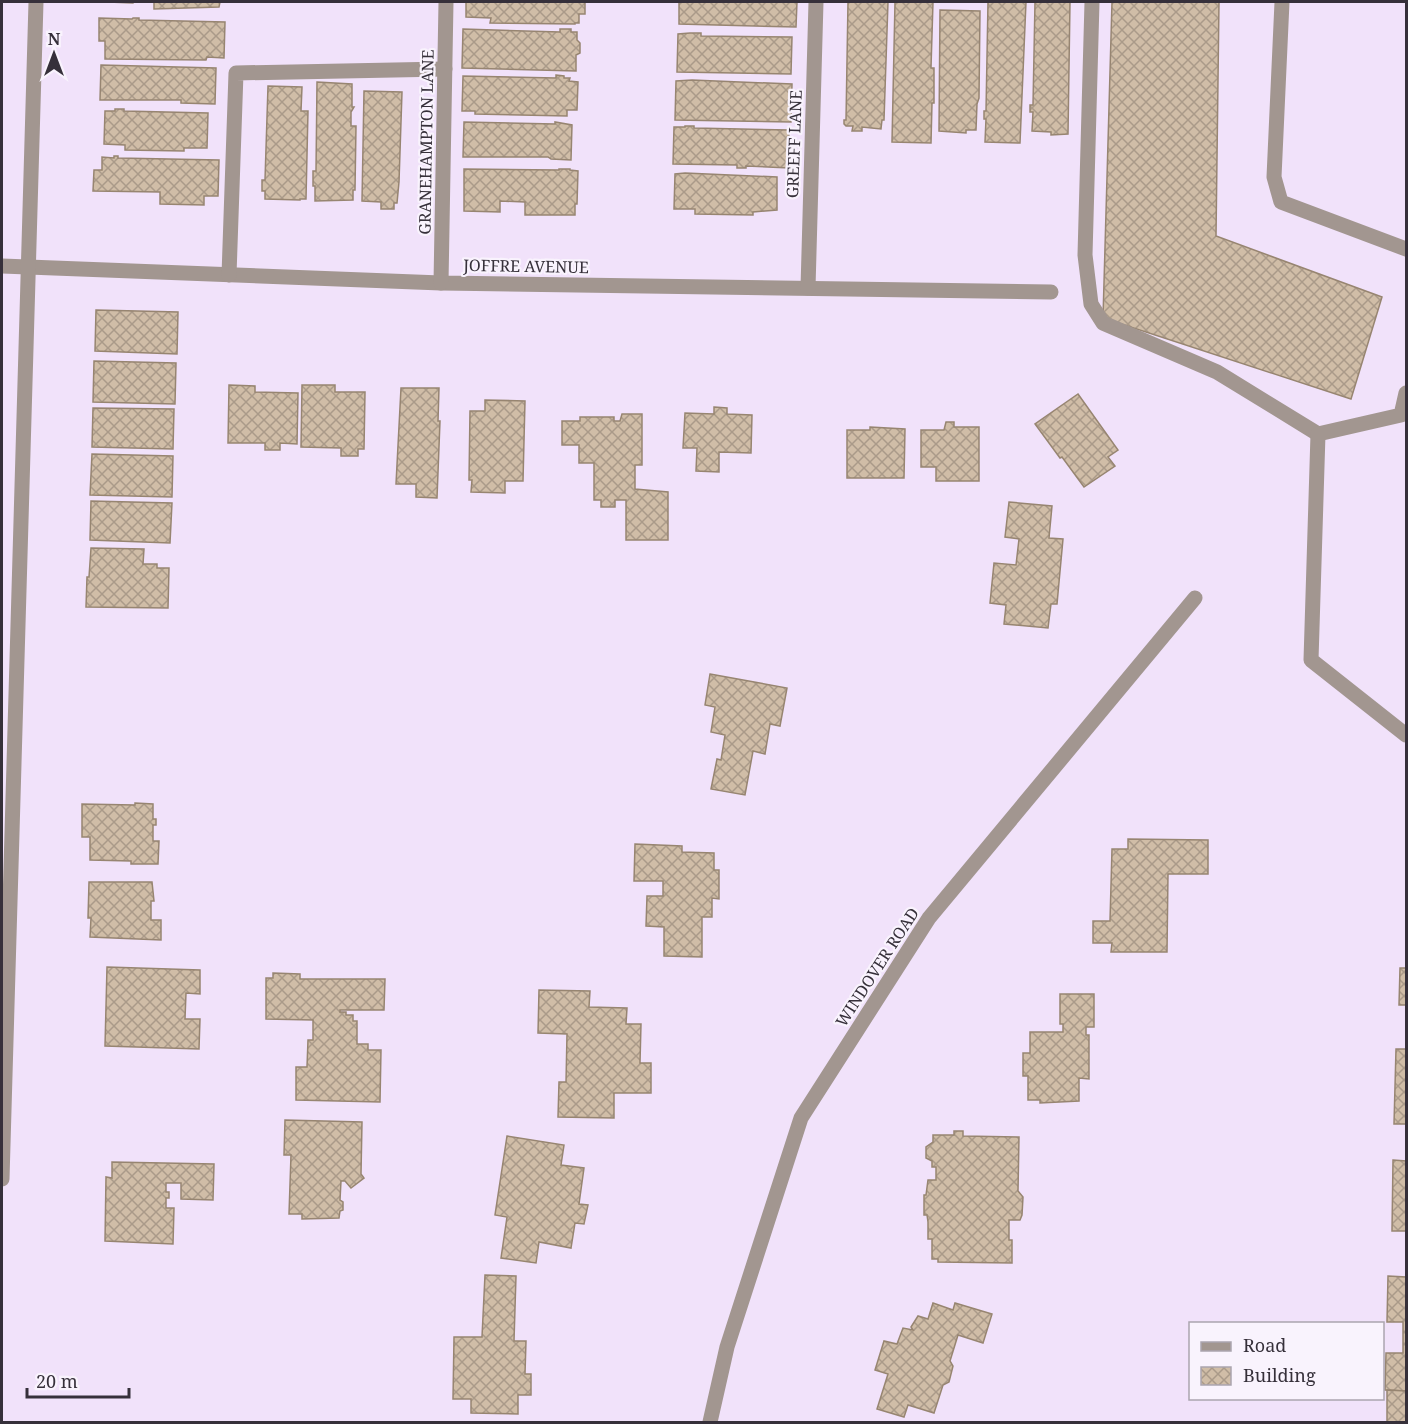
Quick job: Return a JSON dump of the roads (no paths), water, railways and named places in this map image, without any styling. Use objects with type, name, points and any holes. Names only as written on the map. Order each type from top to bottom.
[{"type":"street","points":[[2,1179],[36,2]]},
{"type":"street","name":"GRANEHAMPTON LANE","points":[[441,283],[446,2]]},
{"type":"street","name":"GREEFF LANE","points":[[808,288],[816,2]]},
{"type":"street","points":[[1092,2],[1085,255],[1091,304],[1103,322],[1217,372],[1318,434],[1401,415],[1407,393]]},
{"type":"street","points":[[1282,2],[1274,177],[1281,202],[1407,249]]},
{"type":"street","points":[[229,275],[236,73],[445,69]]},
{"type":"street","name":"JOFFRE AVENUE","points":[[2,266],[441,283],[1051,292]]},
{"type":"street","points":[[1318,434],[1311,660],[1407,735]]},
{"type":"street","name":"WINDOVER ROAD","points":[[710,1422],[727,1347],[801,1118],[929,918],[1195,598]]}]
